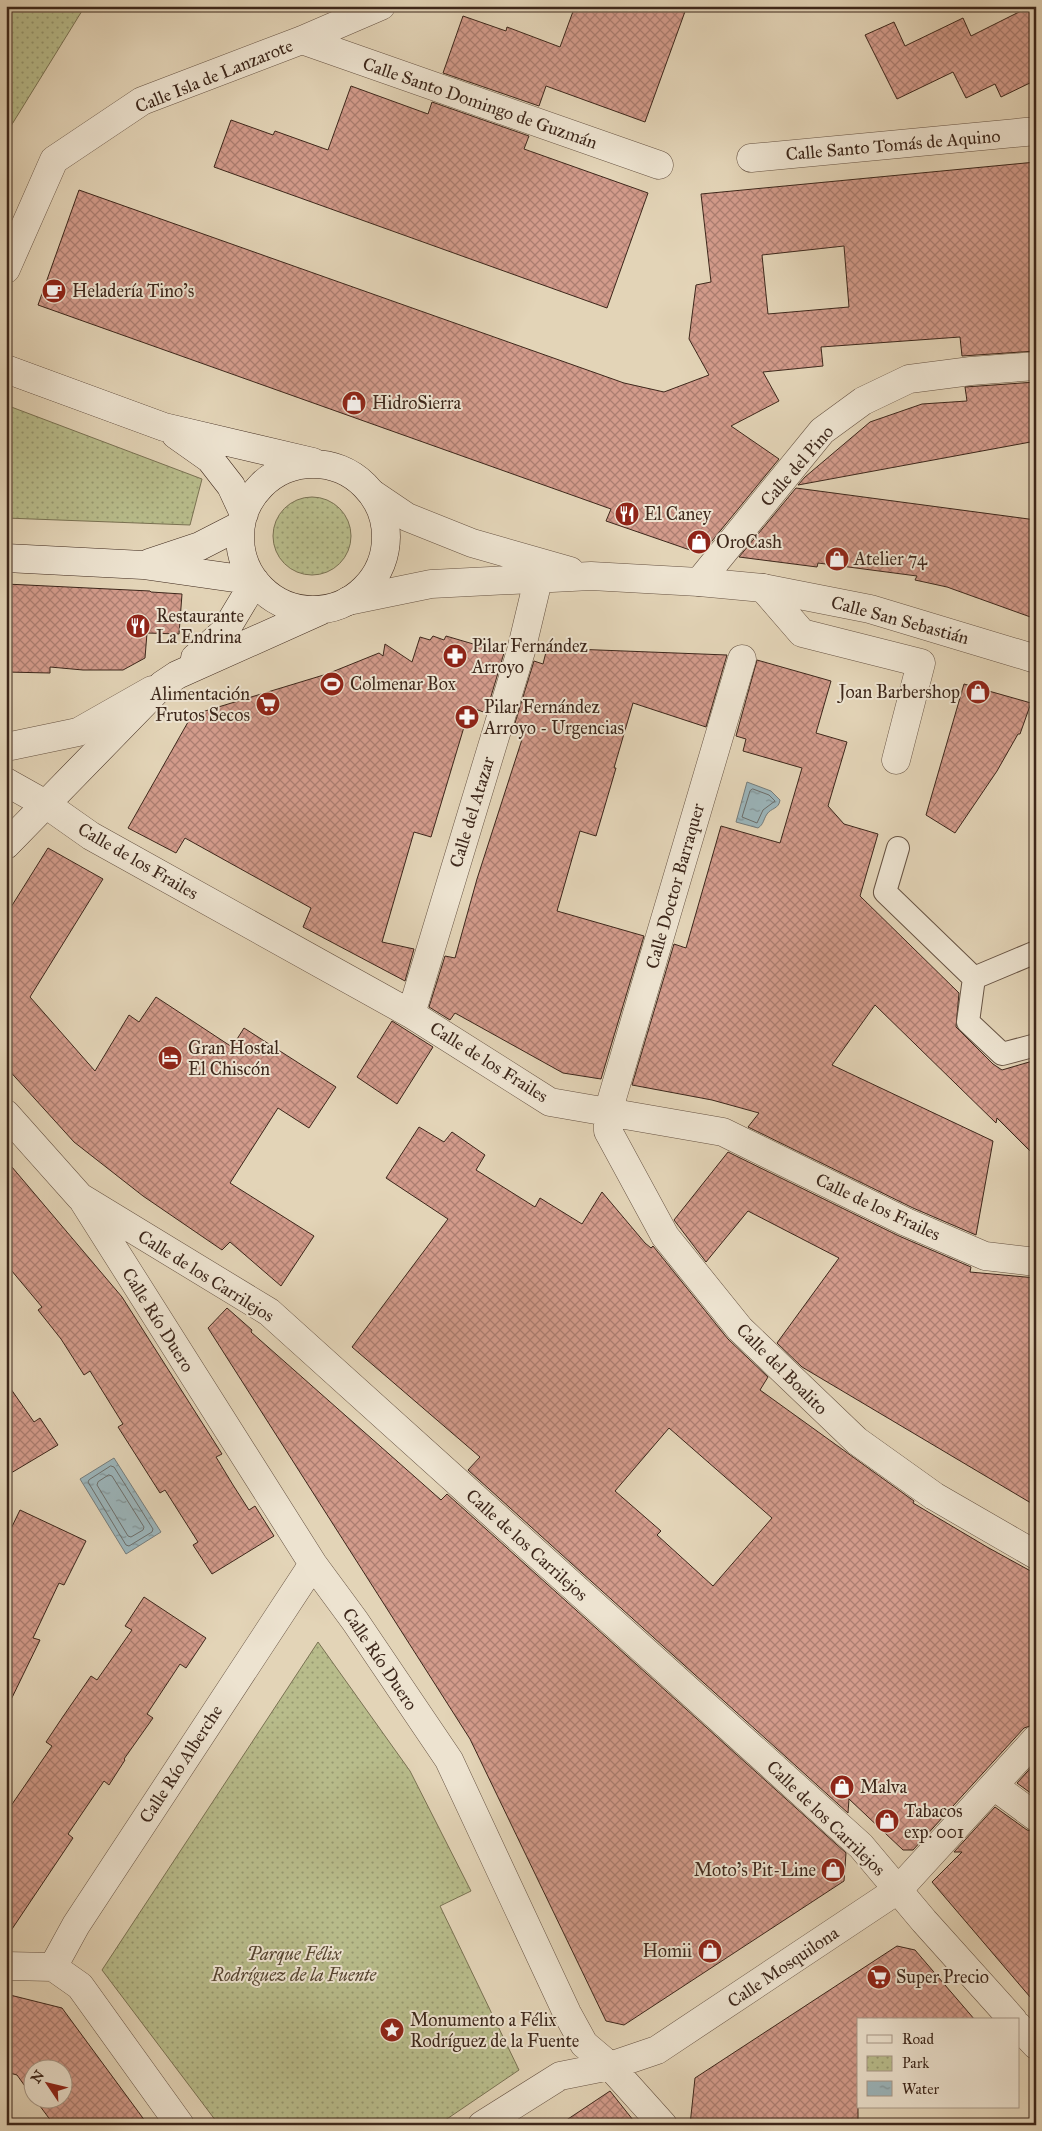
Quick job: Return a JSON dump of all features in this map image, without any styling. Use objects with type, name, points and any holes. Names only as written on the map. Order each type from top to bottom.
[{"type":"street","name":"Calle Isla de Lanzarote","points":[[6,269],[54,160],[142,101],[302,40],[381,6]]},
{"type":"street","name":"Calle Santo Domingo de Guzmán","points":[[302,40],[659,165]]},
{"type":"street","name":"Calle Santo Tomás de Aquino","points":[[751,158],[1036,131]]},
{"type":"street","name":"Calle del Pino","points":[[699,582],[822,431],[863,401],[909,379],[971,371],[1036,366]]},
{"type":"street","points":[[6,369],[164,427],[341,468],[359,479],[373,494],[407,517],[472,543],[590,576]]},
{"type":"street","points":[[164,427],[210,459],[231,486],[242,520],[242,554],[255,581],[268,595],[286,605],[304,610],[336,605],[431,584],[590,576]]},
{"type":"street","points":[[143,565],[200,546],[242,520],[255,492],[273,475],[297,465],[321,464]]},
{"type":"street","points":[[6,745],[11,746],[78,732],[170,680],[336,605],[367,586],[381,565],[386,541],[384,516],[373,494]]},
{"type":"street","points":[[6,558],[143,565],[255,581]]},
{"type":"street","name":"Calle San Sebastián","points":[[590,576],[699,582],[763,588],[870,609],[1036,659]]},
{"type":"street","name":"Calle del Atazar","points":[[411,1014],[521,651],[538,580]]},
{"type":"street","points":[[6,845],[170,680],[225,631],[255,581]]},
{"type":"street","name":"Calle San Sebastián","points":[[763,588],[802,633],[921,663],[896,760]]},
{"type":"street","name":"Calle Doctor Barraquer","points":[[608,1112],[742,659]]},
{"type":"street","name":"Calle de los Frailes","points":[[6,782],[47,805],[91,836],[411,1014],[550,1102],[723,1132],[906,1222],[985,1256],[1036,1262]]},
{"type":"street","points":[[898,848],[885,892],[974,978]]},
{"type":"street","points":[[974,978],[1036,952]]},
{"type":"street","points":[[974,978],[968,1022],[1002,1054],[1036,1045]]},
{"type":"street","name":"Calle del Boalito","points":[[608,1112],[608,1131],[665,1236],[740,1329],[857,1441],[934,1496],[1036,1555]]},
{"type":"street","name":"Calle de los Carrilejos","points":[[6,1114],[80,1197],[269,1312],[861,1846],[924,1921],[1011,2018]]},
{"type":"street","name":"Calle Río Duero","points":[[80,1197],[313,1564],[355,1621],[449,1760],[567,2014],[584,2044],[610,2066],[663,2125]]},
{"type":"street","name":"Calle Río Alberche","points":[[53,1967],[76,1925],[313,1564]]},
{"type":"street","name":"Calle Mosquilona","points":[[482,2125],[560,2076],[610,2066],[657,2050],[899,1889],[1036,1739]]},
{"type":"street","points":[[994,1786],[1036,1817]]},
{"type":"street","points":[[6,1966],[53,1967],[80,1986],[180,2125]]},
{"type":"street","points":[[1020,2028],[1036,2045]]},
{"type":"green space","points":[[6,6],[85,6],[6,134]]},
{"type":"green space","points":[[6,405],[202,479],[190,525],[6,518]]},
{"type":"green space","points":[[312,497],[327,500],[340,508],[348,521],[351,536],[348,551],[340,564],[327,572],[312,575],[297,572],[284,564],[276,551],[273,536],[276,521],[284,508],[297,500]]},
{"type":"green space","name":"Parque Félix Rodríguez de la Fuente","points":[[318,1642],[410,1771],[471,1891],[440,1906],[519,2070],[438,2125],[219,2125],[102,1970]]},
{"type":"water","points":[[747,782],[771,791],[780,800],[777,807],[769,812],[758,828],[736,822]]},
{"type":"water","points":[[114,1458],[161,1532],[126,1554],[80,1479]]},
{"type":"building","points":[[575,6],[687,6],[645,122],[546,86],[539,106],[443,73],[463,16],[506,31],[507,27],[560,47]]},
{"type":"building","points":[[1031,6],[1036,6],[1036,80],[1001,97],[995,84],[966,98],[953,72],[897,99],[865,35],[894,22],[905,46],[963,18],[971,36]]},
{"type":"building","points":[[351,86],[428,114],[432,102],[529,136],[524,149],[648,193],[607,308],[214,167],[231,120],[273,135],[275,131],[328,150]]},
{"type":"building","points":[[1036,162],[1036,351],[962,356],[960,337],[821,347],[823,366],[763,372],[779,401],[731,426],[779,459],[703,552],[693,551],[606,521],[611,509],[38,305],[79,190],[624,383],[664,392],[709,375],[689,339],[696,285],[711,282],[701,194]],"holes":[[[844,246],[849,307],[768,314],[762,255]]]},
{"type":"building","points":[[1036,382],[1036,441],[798,485],[870,422],[922,404],[967,401],[965,387]]},
{"type":"building","points":[[796,488],[1036,520],[1036,619],[947,587],[915,580],[917,576],[818,563],[817,567],[739,557]]},
{"type":"building","points":[[6,584],[182,594],[179,634],[147,633],[145,658],[123,670],[83,670],[50,667],[50,673],[6,672]]},
{"type":"building","points":[[433,636],[444,640],[446,636],[504,653],[486,713],[470,707],[431,837],[414,832],[382,942],[414,949],[405,981],[303,927],[311,908],[185,838],[176,853],[128,828],[192,715],[327,674],[379,653],[383,656],[385,644],[412,662],[420,637],[430,640]]},
{"type":"building","points":[[547,648],[727,655],[706,727],[633,703],[596,836],[580,831],[557,911],[644,936],[601,1079],[563,1073],[455,1013],[450,1020],[429,1007],[445,956],[455,958],[477,879],[526,727],[515,723],[534,661],[543,664]]},
{"type":"building","points":[[757,660],[831,681],[816,733],[847,742],[828,806],[844,824],[878,834],[860,896],[959,993],[956,1027],[993,1064],[1002,1070],[1036,1060],[1036,1157],[997,1118],[996,1123],[875,1005],[832,1065],[993,1141],[976,1235],[913,1208],[748,1127],[759,1113],[712,1100],[632,1085],[674,944],[686,948],[721,826],[780,843],[802,768],[743,751],[746,739],[736,736]]},
{"type":"building","points":[[964,684],[1031,703],[1020,734],[1018,734],[997,771],[955,833],[926,815]]},
{"type":"building","points":[[48,848],[103,879],[30,997],[95,1071],[129,1015],[139,1022],[156,997],[232,1047],[244,1028],[336,1087],[309,1128],[278,1108],[230,1183],[314,1236],[281,1286],[230,1242],[222,1250],[143,1196],[74,1142],[6,1067],[6,915]]},
{"type":"building","points":[[392,1021],[433,1047],[397,1104],[357,1077]]},
{"type":"building","points":[[419,1127],[444,1142],[452,1132],[485,1155],[476,1170],[535,1207],[540,1198],[582,1224],[602,1192],[645,1243],[651,1248],[653,1246],[728,1339],[768,1377],[760,1390],[914,1501],[913,1503],[1036,1574],[1036,1724],[1024,1728],[913,1850],[903,1850],[849,1799],[848,1813],[468,1470],[480,1457],[352,1347],[448,1219],[386,1178]],"holes":[[[669,1428],[772,1518],[713,1586],[657,1535],[661,1531],[615,1491]]]},
{"type":"building","points":[[728,1152],[899,1236],[971,1267],[970,1272],[1036,1278],[1036,1506],[802,1367],[777,1343],[839,1258],[748,1211],[706,1262],[674,1220]]},
{"type":"building","points":[[6,1160],[122,1297],[222,1454],[216,1457],[233,1485],[249,1510],[255,1506],[274,1536],[212,1574],[193,1545],[198,1542],[165,1490],[160,1493],[118,1427],[123,1424],[90,1371],[84,1375],[61,1339],[38,1310],[42,1307],[6,1264]]},
{"type":"building","points":[[227,1308],[252,1330],[251,1332],[441,1500],[447,1494],[846,1853],[844,1881],[624,2025],[606,2021],[470,1739],[208,1328]]},
{"type":"building","points":[[6,1382],[34,1422],[40,1418],[58,1445],[6,1476]]},
{"type":"building","points":[[20,1510],[86,1541],[64,1585],[59,1583],[33,1638],[40,1640],[6,1710],[6,1539]]},
{"type":"building","points":[[144,1597],[206,1638],[186,1668],[180,1664],[147,1714],[153,1718],[124,1759],[109,1785],[104,1781],[68,1834],[73,1838],[6,1938],[6,1813],[52,1746],[46,1742],[62,1718],[91,1676],[97,1680],[132,1630],[125,1626]]},
{"type":"building","points":[[1036,1762],[1036,1797],[1017,1783]]},
{"type":"building","points":[[995,1807],[1027,1830],[1036,1832],[1036,2004],[932,1882],[962,1852],[954,1852]]},
{"type":"building","points":[[897,1946],[915,1950],[973,2018],[857,2018],[858,2125],[690,2125],[695,2078]]},
{"type":"building","points":[[6,1994],[62,2008],[148,2125],[54,2125],[41,2108],[72,2108],[72,2058],[22,2058],[22,2082],[17,2075],[6,2072]]},
{"type":"building","points":[[610,2091],[637,2125],[559,2125]]},
{"type":"place","name":"Heladería Tino's","points":[[54,291]]},
{"type":"place","name":"HidroSierra","points":[[354,403]]},
{"type":"place","name":"El Caney","points":[[627,514]]},
{"type":"place","name":"OroCash","points":[[699,542]]},
{"type":"place","name":"Atelier 74","points":[[837,559]]},
{"type":"place","name":"Restaurante La Endrina","points":[[138,626]]},
{"type":"place","name":"Pilar Fernández Arroyo","points":[[455,656]]},
{"type":"place","name":"Colmenar Box","points":[[332,684]]},
{"type":"place","name":"Joan Barbershop","points":[[978,692]]},
{"type":"place","name":"Alimentación Frutos Secos","points":[[268,704]]},
{"type":"place","name":"Pilar Fernández Arroyo - Urgencias","points":[[467,717]]},
{"type":"place","name":"Gran Hostal El Chiscón","points":[[170,1058]]},
{"type":"place","name":"Malva","points":[[842,1787]]},
{"type":"place","name":"Tabacos exp. 001","points":[[887,1821]]},
{"type":"place","name":"Moto's Pit-Line","points":[[833,1870]]},
{"type":"place","name":"Homii","points":[[710,1951]]},
{"type":"place","name":"Super Precio","points":[[879,1977]]},
{"type":"place","name":"Monumento a Félix Rodríguez de la Fuente","points":[[392,2030]]}]
